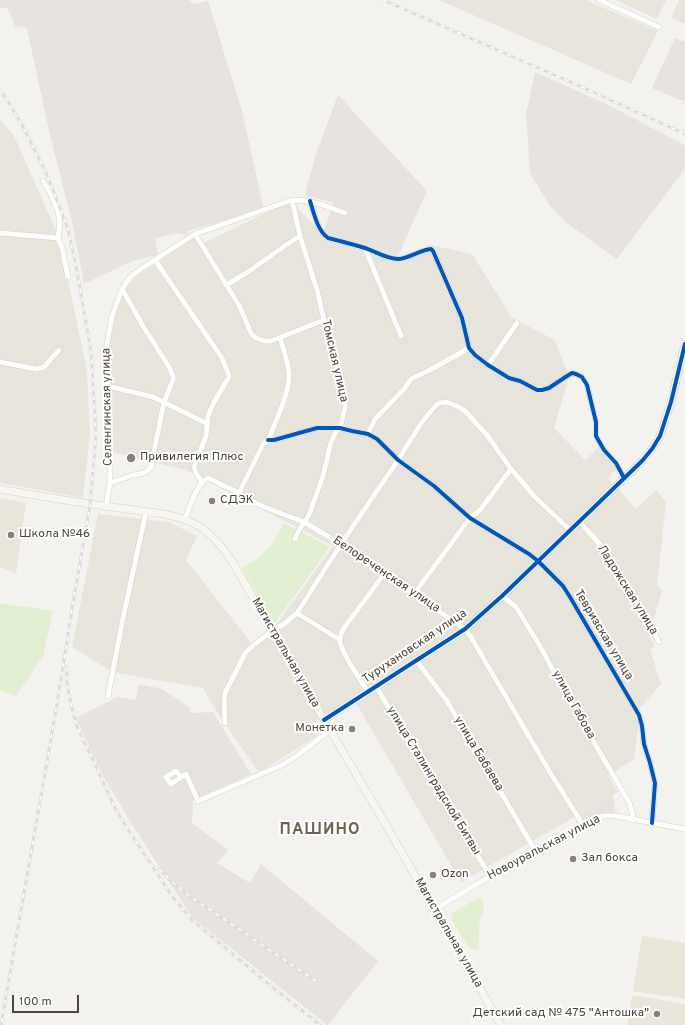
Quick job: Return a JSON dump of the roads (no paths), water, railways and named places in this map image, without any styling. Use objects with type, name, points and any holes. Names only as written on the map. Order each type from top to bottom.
[{"type":"main road","name":"Турухановская улица","points":[[324,720],[465,629],[502,596],[634,469],[652,449],[660,436],[671,402],[685,344]]},
{"type":"main road","name":"Магистральная улица","points":[[0,489],[170,515],[195,524],[209,532],[220,544],[233,563],[501,1025]]},
{"type":"street","points":[[599,0],[659,27]]},
{"type":"street","points":[[43,181],[49,190],[58,211],[60,222],[58,238],[62,248],[68,277]]},
{"type":"street","points":[[292,200],[310,201],[345,213]]},
{"type":"street","name":"Селенгинская улица","points":[[106,506],[110,483],[110,450],[106,350],[112,316],[116,301],[122,289],[130,277],[195,234],[292,200]]},
{"type":"street","name":"Томская улица","points":[[292,200],[300,236],[317,290],[337,365],[345,407],[340,428],[336,432],[331,442],[309,515],[295,539]]},
{"type":"street","points":[[310,201],[320,228],[324,235],[328,238],[398,259],[426,249],[431,249],[462,318],[469,348],[475,355],[488,365],[509,378],[520,381],[537,390],[549,388],[572,374],[582,377],[587,385],[596,422],[596,436],[604,450],[616,463],[624,478]]},
{"type":"street","points":[[0,233],[58,238]]},
{"type":"street","points":[[195,234],[240,307],[251,333],[256,338],[264,341],[271,341],[324,320]]},
{"type":"street","points":[[226,285],[248,272],[300,236]]},
{"type":"street","points":[[365,248],[401,336]]},
{"type":"street","points":[[155,260],[222,358],[229,377],[214,402],[208,416],[206,423],[206,436],[194,468],[202,482],[185,520]]},
{"type":"street","points":[[110,483],[144,473],[151,467],[164,402],[174,376],[122,289]]},
{"type":"street","points":[[488,365],[517,323]]},
{"type":"street","points":[[239,493],[263,444],[268,440],[288,387],[288,363],[280,338]]},
{"type":"street","points":[[368,434],[375,420],[405,388],[411,379],[469,348]]},
{"type":"street","points":[[0,362],[36,369],[44,367],[59,350]]},
{"type":"street","points":[[108,386],[153,397],[206,423]]},
{"type":"street","points":[[225,723],[224,701],[226,693],[246,652],[297,613],[422,422],[431,409],[440,403],[446,402],[465,411],[487,435],[511,468],[535,497],[570,530]]},
{"type":"street","name":"Тевризская улица","points":[[268,440],[274,440],[317,428],[340,428],[352,432],[368,434],[377,438],[398,460],[434,486],[470,518],[538,561],[563,586],[640,715],[644,744],[655,783],[652,823]]},
{"type":"street","points":[[414,594],[470,518],[480,510],[511,468]]},
{"type":"street","name":"Белореченская улица","points":[[202,482],[208,478],[239,493],[255,503],[304,522],[341,544],[359,560],[384,574],[465,629],[583,825]]},
{"type":"street","points":[[108,696],[122,618],[146,512]]},
{"type":"street","name":"Ладожская улица","points":[[579,521],[604,549],[659,642]]},
{"type":"street","points":[[368,691],[343,650],[340,640],[344,628],[384,574]]},
{"type":"street","name":"улица Габова","points":[[502,596],[516,607],[540,646],[629,802],[633,820]]},
{"type":"street","points":[[297,613],[340,640]]},
{"type":"street","name":"улица Бабаева","points":[[416,660],[447,701],[536,852]]},
{"type":"street","name":"улица Сталинградской Битвы","points":[[376,686],[432,782],[491,877]]},
{"type":"street","points":[[182,777],[186,774],[198,802],[282,765],[298,755],[330,730]]},
{"type":"street","name":"Новоуральская улица","points":[[435,909],[596,818],[616,816],[685,829]]},
{"type":"railway","points":[[383,0],[685,134]]},
{"type":"railway","points":[[0,90],[22,125],[47,175],[68,229],[91,352],[96,434],[90,506],[1,1025]]},
{"type":"railway","points":[[67,667],[69,695],[76,724],[84,742],[115,808],[172,896],[192,920],[320,1025]]},
{"type":"railway","points":[[159,869],[188,895],[316,981]]},
{"type":"place","name":"Привилегия Плюс","points":[[131,458]]},
{"type":"place","name":"СДЭК","points":[[212,501]]},
{"type":"place","name":"Школа №46","points":[[11,535]]},
{"type":"place","name":"Монетка","points":[[352,729]]},
{"type":"place","name":"Зал бокса","points":[[573,859]]},
{"type":"place","name":"Ozon","points":[[433,875]]},
{"type":"place","name":"Детский сад № 475 \"Антошка\"","points":[[657,1014]]},
{"type":"district","name":"ПАШИНО","points":[[320,831]]}]
